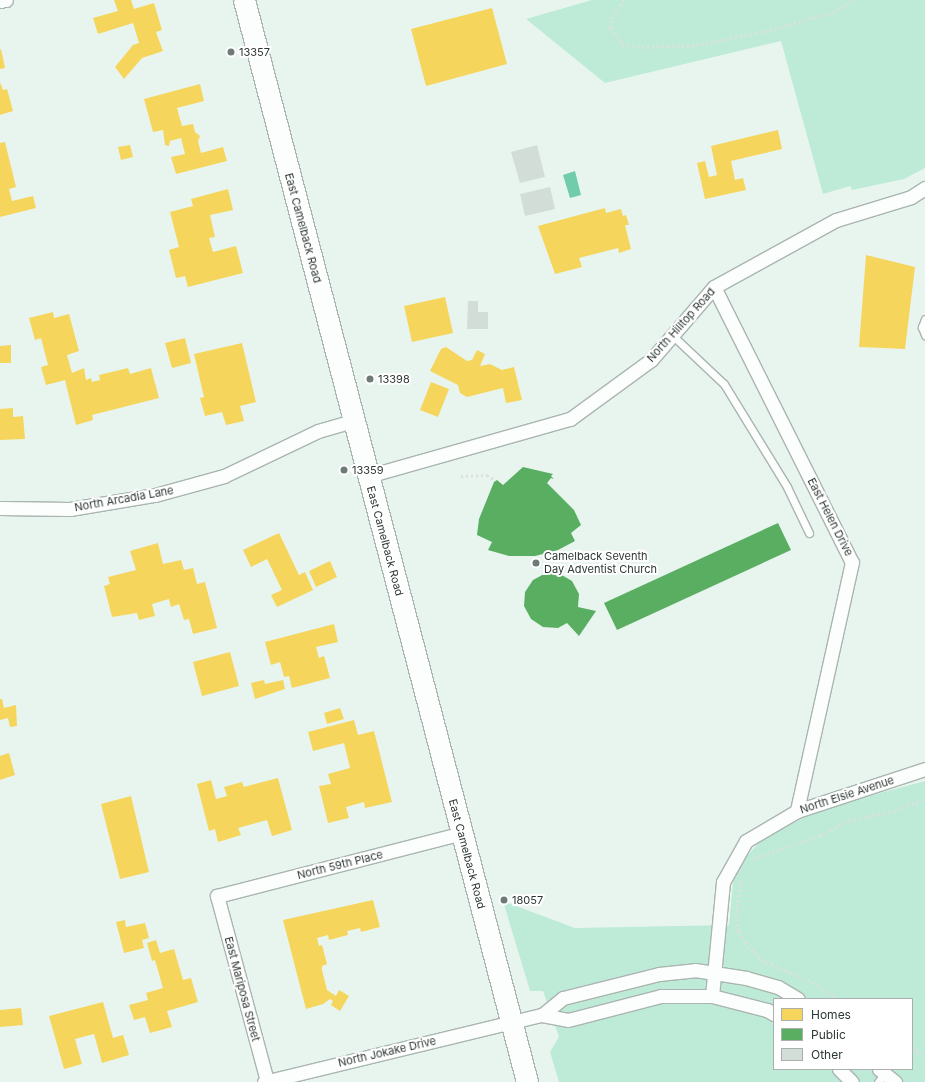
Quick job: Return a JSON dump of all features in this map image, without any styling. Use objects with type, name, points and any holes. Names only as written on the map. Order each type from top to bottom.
[{"type":"main road","name":"East Camelback Road","points":[[244,0],[527,1082]]},
{"type":"street","points":[[0,1],[6,0]]},
{"type":"street","name":"North Hilltop Road","points":[[368,476],[570,419],[651,360],[714,287],[836,220],[911,197],[925,188]]},
{"type":"street","name":"East Helen Drive","points":[[714,287],[852,562],[797,811]]},
{"type":"street","name":"North Arcadia Lane","points":[[0,508],[70,509],[155,495],[224,476],[318,431],[354,421]]},
{"type":"street","name":"North Elsie Avenue","points":[[712,996],[723,882],[746,841],[797,811],[925,769]]},
{"type":"street","name":"North 59th Place","points":[[217,896],[462,833]]},
{"type":"street","name":"East Mariposa Street","points":[[217,896],[265,1082]]},
{"type":"street","points":[[542,1015],[563,998],[666,973],[695,970],[714,972],[778,986],[796,998]]},
{"type":"street","points":[[542,1015],[568,1020],[661,996],[712,996],[767,1010],[773,1013]]},
{"type":"street","name":"North Jokake Drive","points":[[265,1082],[542,1015]]},
{"type":"street","points":[[840,1070],[852,1082]]},
{"type":"street","points":[[880,1075],[895,1082]]},
{"type":"lane","points":[[925,319],[922,327],[925,335]]},
{"type":"lane","points":[[672,335],[724,384],[787,487],[809,533]]},
{"type":"path","points":[[624,0],[611,21],[611,28],[622,44],[637,47],[696,45],[770,30],[833,12],[856,0]]},
{"type":"path","points":[[460,476],[488,475],[495,480]]},
{"type":"path","points":[[750,861],[764,853],[821,835],[849,821],[893,812],[925,799]]},
{"type":"path","points":[[742,874],[736,919],[739,931],[745,942],[762,960],[812,982],[836,998]]},
{"type":"path","points":[[913,1049],[925,1055]]},
{"type":"shaded area","points":[[592,0],[925,0],[925,168],[904,179],[852,190],[850,186],[823,194],[781,41],[605,83],[526,19]]},
{"type":"shaded area","points":[[575,171],[581,195],[570,198],[563,175]]},
{"type":"shaded area","points":[[925,781],[925,1082],[559,1082],[550,1052],[559,1037],[543,991],[530,991],[503,901],[575,928],[729,925],[733,883],[738,867],[760,841],[803,818],[847,802]]},
{"type":"building: Homes","points":[[114,0],[131,0],[134,9],[154,3],[162,30],[156,32],[163,51],[142,58],[124,79],[115,67],[133,45],[139,43],[133,23],[98,34],[93,18],[118,11]]},
{"type":"building: Homes","points":[[492,8],[507,64],[426,86],[411,29]]},
{"type":"building: Homes","points":[[1,49],[5,68],[0,69],[0,50]]},
{"type":"building: Homes","points":[[0,82],[3,90],[7,89],[13,111],[0,115]]},
{"type":"building: Homes","points":[[200,84],[204,101],[177,108],[182,126],[193,124],[195,132],[200,136],[198,141],[201,153],[223,147],[227,161],[176,174],[171,157],[185,154],[181,138],[170,141],[169,146],[165,145],[163,130],[153,132],[144,99]]},
{"type":"building: Homes","points":[[778,130],[782,149],[731,161],[735,180],[743,178],[746,190],[705,199],[697,163],[705,161],[709,177],[717,175],[711,146]]},
{"type":"building: Homes","points":[[5,142],[16,187],[9,189],[12,201],[33,196],[36,208],[0,217],[0,143]]},
{"type":"building: Homes","points":[[130,145],[133,157],[121,160],[118,147]]},
{"type":"building: Homes","points":[[228,189],[233,210],[210,215],[215,237],[209,238],[213,252],[236,246],[243,273],[188,287],[185,276],[176,278],[169,250],[179,247],[170,212],[193,206],[191,199]]},
{"type":"building: Homes","points":[[605,208],[606,213],[621,209],[623,216],[626,215],[629,225],[625,225],[631,249],[619,253],[618,248],[579,258],[582,267],[555,274],[538,226]]},
{"type":"building: Homes","points":[[866,255],[915,267],[905,349],[859,347]]},
{"type":"building: Homes","points":[[445,297],[453,333],[412,342],[404,306]]},
{"type":"building: Homes","points":[[53,312],[54,318],[69,314],[79,351],[67,355],[72,373],[84,368],[86,380],[91,378],[92,382],[100,380],[99,375],[128,368],[130,374],[151,368],[159,398],[92,415],[93,420],[76,425],[65,380],[46,385],[41,367],[48,365],[41,338],[35,340],[29,318]]},
{"type":"building: Homes","points":[[185,338],[191,363],[172,368],[165,343]]},
{"type":"building: Homes","points":[[242,343],[256,402],[240,406],[244,421],[226,425],[222,412],[205,416],[200,398],[204,397],[194,354]]},
{"type":"building: Homes","points":[[11,345],[11,363],[0,363],[0,346]]},
{"type":"building: Homes","points":[[446,347],[467,361],[472,360],[477,350],[485,354],[480,366],[490,364],[502,370],[514,367],[522,400],[506,403],[503,388],[467,397],[460,393],[458,385],[430,371],[441,349]]},
{"type":"building: Homes","points":[[431,382],[449,389],[438,417],[420,410]]},
{"type":"building: Homes","points":[[13,408],[13,417],[23,416],[25,439],[0,440],[0,409]]},
{"type":"building: Homes","points":[[279,533],[299,575],[305,572],[313,590],[277,607],[271,595],[282,590],[267,559],[251,567],[243,550]]},
{"type":"building: Homes","points":[[158,543],[163,564],[181,560],[184,570],[193,568],[197,584],[205,582],[217,628],[193,634],[189,619],[184,620],[179,604],[171,607],[169,599],[152,604],[155,616],[139,620],[137,613],[112,617],[104,586],[110,584],[108,577],[136,570],[130,551]]},
{"type":"building: Homes","points":[[330,561],[337,577],[316,587],[309,571]]},
{"type":"building: Homes","points":[[334,624],[338,642],[316,647],[319,658],[324,656],[330,678],[292,688],[289,676],[284,677],[280,662],[271,665],[265,642]]},
{"type":"building: Homes","points":[[230,652],[239,686],[202,696],[193,662]]},
{"type":"building: Homes","points":[[264,680],[265,684],[283,680],[285,689],[255,699],[251,683]]},
{"type":"building: Homes","points":[[0,699],[2,699],[4,708],[16,705],[17,726],[10,727],[8,718],[0,720]]},
{"type":"building: Homes","points":[[340,708],[344,719],[327,724],[324,713]]},
{"type":"building: Homes","points":[[354,720],[358,735],[374,731],[392,802],[365,808],[364,802],[346,807],[349,818],[328,823],[319,786],[331,784],[328,774],[350,768],[344,743],[313,751],[308,732]]},
{"type":"building: Homes","points":[[9,753],[15,775],[0,780],[0,756]]},
{"type":"building: Homes","points":[[278,778],[292,830],[272,836],[267,820],[238,828],[241,835],[218,842],[215,829],[209,831],[197,784],[211,780],[216,799],[227,796],[224,787],[242,782],[244,787]]},
{"type":"building: Homes","points":[[131,796],[149,872],[120,879],[101,804]]},
{"type":"building: Homes","points":[[373,900],[380,927],[361,932],[360,928],[347,931],[348,935],[329,940],[328,935],[317,938],[319,946],[322,945],[327,964],[322,966],[322,970],[327,990],[336,996],[339,990],[349,996],[340,1011],[331,1005],[333,1001],[330,999],[323,1004],[306,1009],[283,920]]},
{"type":"building: Homes","points":[[125,920],[126,927],[145,923],[149,938],[142,940],[144,948],[124,953],[116,922]]},
{"type":"building: Homes","points":[[156,940],[160,953],[174,949],[183,980],[191,978],[198,1002],[167,1011],[172,1027],[150,1033],[145,1017],[134,1020],[129,1005],[148,1000],[146,993],[163,988],[155,960],[152,961],[147,943]]},
{"type":"building: Homes","points":[[103,1002],[113,1038],[123,1035],[129,1055],[102,1063],[94,1034],[75,1039],[82,1064],[64,1069],[49,1016]]},
{"type":"building: Homes","points":[[21,1008],[23,1025],[0,1027],[0,1010]]},
{"type":"building: Public","points":[[523,467],[553,474],[551,476],[554,479],[551,478],[547,483],[574,510],[581,525],[571,533],[575,541],[558,550],[535,556],[509,556],[488,550],[492,542],[477,535],[479,519],[494,482],[497,480],[503,485]]},
{"type":"building: Public","points":[[778,523],[791,550],[617,630],[604,603]]},
{"type":"building: Public","points":[[546,573],[560,574],[572,581],[579,594],[578,607],[596,611],[579,636],[567,623],[558,628],[543,627],[531,619],[524,606],[525,592],[533,580]]},
{"type":"building: Other","points":[[537,145],[545,177],[520,183],[511,152]]},
{"type":"building: Other","points":[[550,187],[555,209],[525,216],[520,194]]},
{"type":"building: Other","points":[[468,301],[478,301],[478,312],[488,312],[488,329],[467,329]]},
{"type":"place","name":"13357","points":[[231,52]]},
{"type":"place","name":"13398","points":[[370,379]]},
{"type":"place","name":"13359","points":[[344,470]]},
{"type":"place","name":"Camelback Seventh Day Adventist Church","points":[[536,563]]},
{"type":"place","name":"18057","points":[[504,900]]}]
